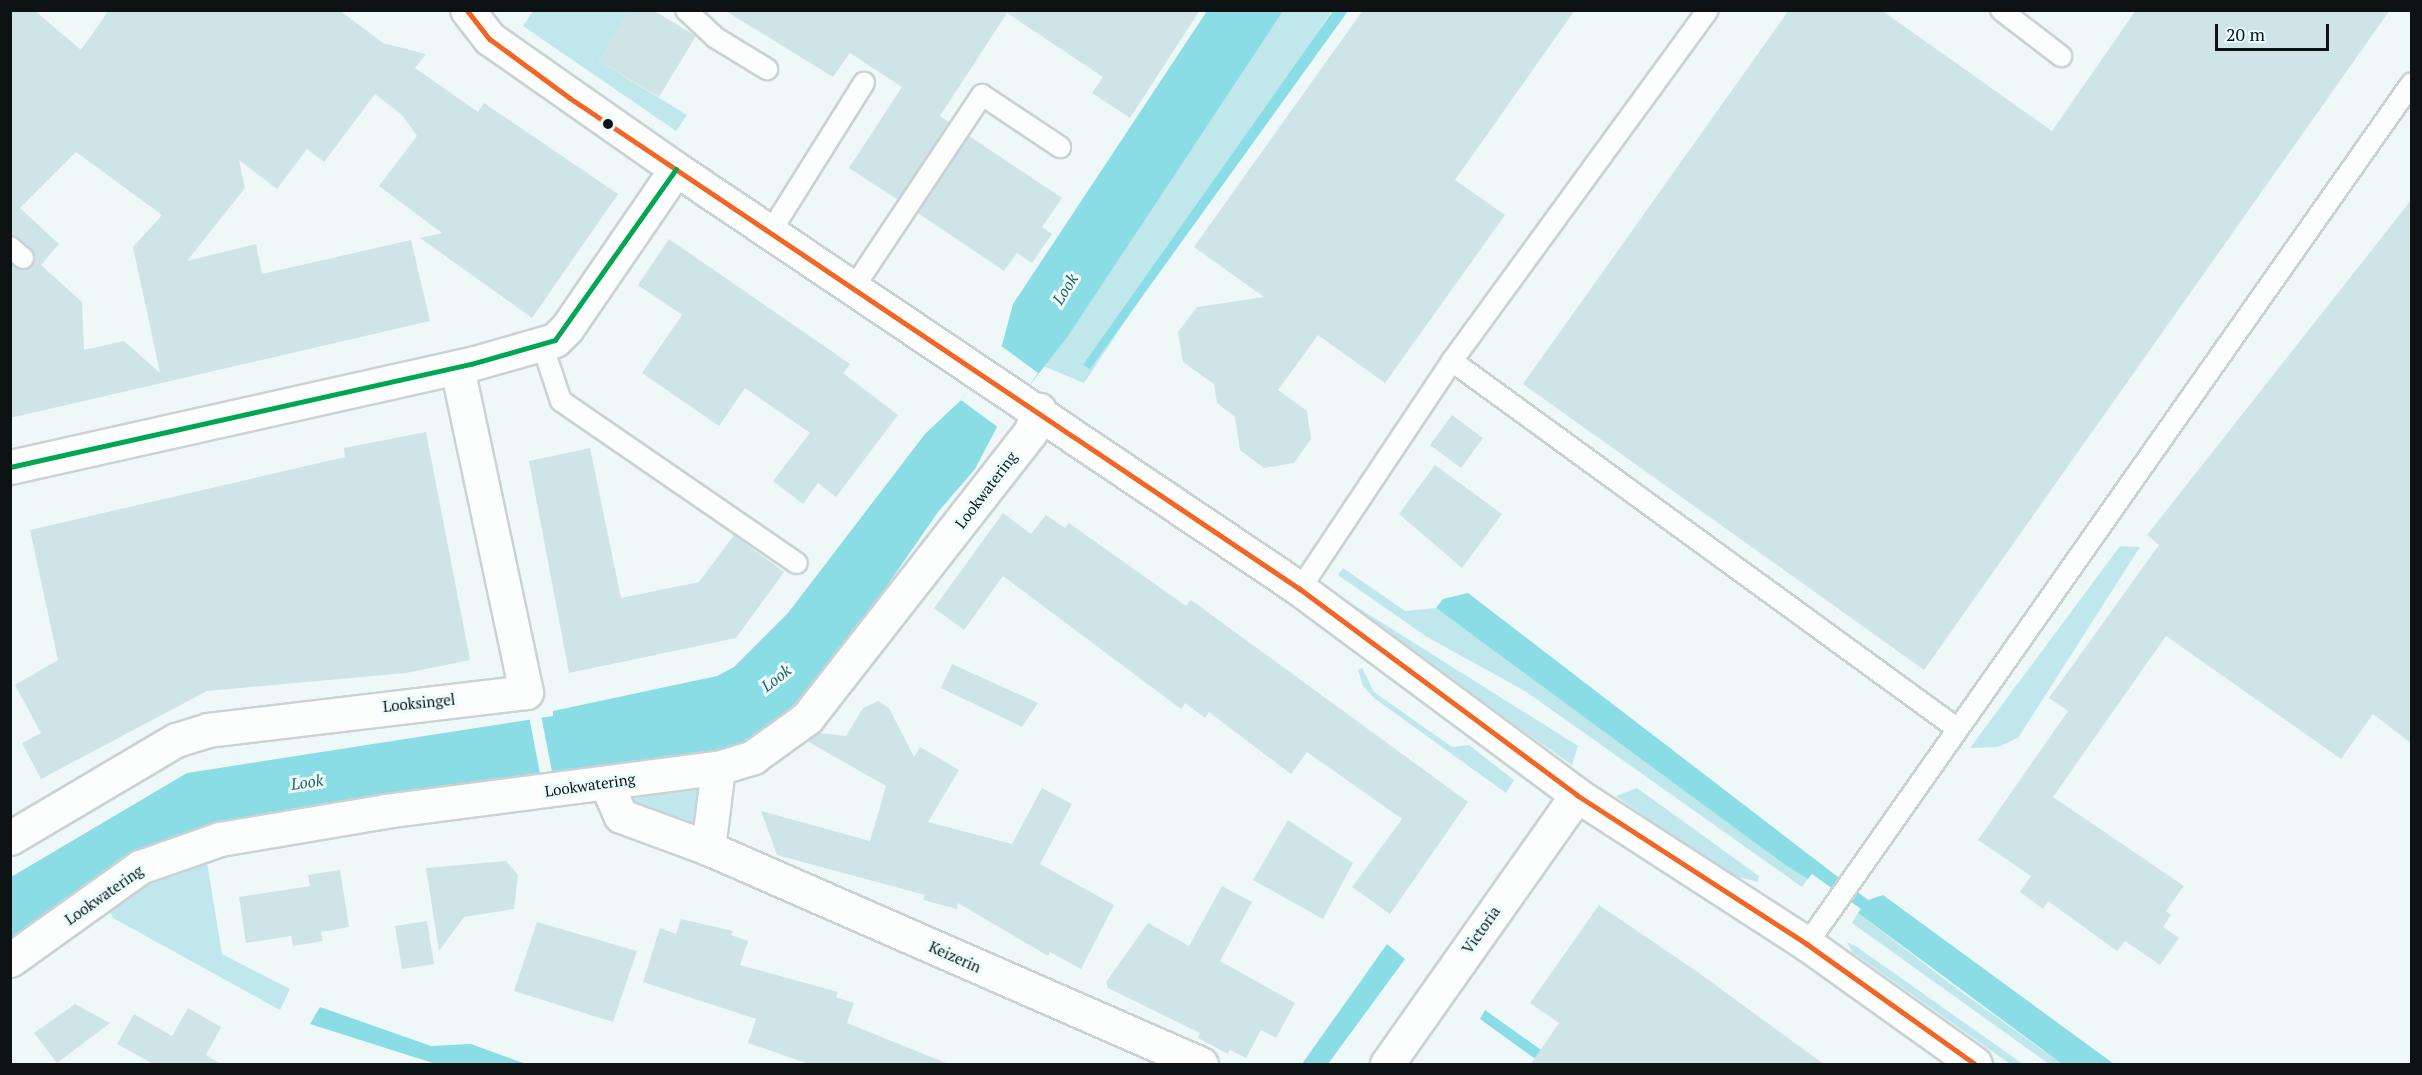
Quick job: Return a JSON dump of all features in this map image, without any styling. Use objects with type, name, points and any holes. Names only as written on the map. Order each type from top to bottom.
[{"type":"street","points":[[467,10],[490,39],[676,169],[1030,404],[1300,589],[1576,795],[1807,944],[1975,1065]]},
{"type":"street","points":[[10,467],[457,367],[542,344],[567,328],[676,169]]},
{"type":"street","name":"Looksingel","points":[[10,838],[176,740],[208,730],[526,692],[457,367]]},
{"type":"street","name":"Lookwatering","points":[[10,960],[140,867],[220,839],[718,768],[753,757],[807,718],[1030,433],[1030,404]]},
{"type":"street","points":[[708,848],[718,768]]},
{"type":"street","name":"Keizerin","points":[[606,783],[621,816],[708,848],[1201,1065]]},
{"type":"street","name":"Victoria","points":[[1387,1065],[1576,795]]},
{"type":"lane","points":[[686,10],[716,38],[767,69]]},
{"type":"lane","points":[[1300,589],[1452,361],[1708,10]]},
{"type":"lane","points":[[2001,10],[2061,56]]},
{"type":"lane","points":[[771,231],[864,83]]},
{"type":"lane","points":[[1807,944],[1835,899],[1955,727],[2412,83]]},
{"type":"lane","points":[[854,287],[982,95],[1060,147]]},
{"type":"lane","points":[[542,344],[561,401],[797,563]]},
{"type":"lane","points":[[1452,361],[1955,727]]},
{"type":"shaded area","points":[[533,11],[629,11],[599,61],[687,115],[676,131],[523,26]]},
{"type":"shaded area","points":[[1283,11],[1332,11],[1084,383],[1043,366]]},
{"type":"shaded area","points":[[2120,546],[2140,547],[2018,738],[1998,747],[1970,748]]},
{"type":"shaded area","points":[[1343,568],[1405,611],[1436,608],[1808,879],[1802,887],[1525,691],[1427,637],[1338,575]]},
{"type":"shaded area","points":[[1349,602],[1578,746],[1572,765],[1346,606]]},
{"type":"shaded area","points":[[1362,668],[1374,692],[1452,747],[1469,745],[1514,780],[1506,793],[1374,698],[1363,686],[1358,670]]},
{"type":"shaded area","points":[[704,786],[697,833],[634,811],[623,794]]},
{"type":"shaded area","points":[[1637,788],[1759,876],[1758,882],[1724,873],[1616,796]]},
{"type":"shaded area","points":[[206,856],[222,954],[290,989],[280,1010],[113,918],[108,909],[149,875]]},
{"type":"shaded area","points":[[1858,913],[1952,985],[2062,1064],[2049,1064],[1852,923]]},
{"type":"shaded area","points":[[1847,942],[2023,1064],[2010,1064],[1852,952]]},
{"type":"water","name":"Look","points":[[1207,11],[1283,11],[1068,336],[997,427],[975,469],[938,512],[808,700],[739,747],[236,827],[11,943],[11,877],[187,773],[553,716],[553,711],[717,676],[734,667],[788,613],[925,434],[961,400],[1002,345],[1013,304]]},
{"type":"water","points":[[1333,11],[1348,11],[1090,369],[1083,365]]},
{"type":"water","points":[[1468,593],[1868,900],[1883,895],[2114,1064],[2062,1064],[1858,913],[1861,909],[1812,874],[1808,879],[1784,864],[1436,608],[1443,599]]},
{"type":"water","points":[[1387,944],[1405,959],[1328,1064],[1302,1064]]},
{"type":"water","points":[[320,1007],[431,1046],[471,1044],[526,1064],[436,1064],[310,1024]]},
{"type":"water","points":[[1485,1010],[1561,1064],[1534,1058],[1480,1019]]},
{"type":"pier","points":[[1000,345],[1038,373],[999,428],[961,400]]},
{"type":"pier","points":[[541,715],[554,782],[542,784],[529,716]]},
{"type":"building","points":[[10,10],[34,10],[81,50],[109,10],[339,10],[383,43],[426,54],[415,68],[478,112],[484,103],[618,194],[532,318],[420,238],[442,233],[379,186],[417,136],[402,115],[375,94],[324,162],[307,149],[277,189],[239,160],[245,188],[187,261],[256,244],[262,274],[411,240],[430,321],[10,418],[10,263],[26,269],[35,260],[31,249],[10,235]],"holes":[[[76,152],[162,215],[133,247],[160,373],[124,341],[84,350],[82,302],[41,265],[59,244],[20,208]]]},
{"type":"building","points":[[629,10],[653,10],[696,36],[659,97],[599,61]]},
{"type":"building","points":[[724,10],[1200,10],[1130,118],[1092,93],[1103,77],[1007,13],[940,116],[949,122],[898,200],[849,168],[902,87],[850,53],[833,77]]},
{"type":"building","points":[[1363,10],[1575,10],[1455,180],[1505,215],[1385,383],[1318,335],[1278,390],[1307,411],[1311,439],[1294,463],[1264,468],[1240,450],[1235,417],[1217,403],[1214,384],[1183,362],[1178,332],[1197,307],[1264,297],[1194,247]]},
{"type":"building","points":[[1789,10],[1881,10],[2052,131],[2136,10],[2390,10],[1924,670],[1523,384]]},
{"type":"building","points":[[969,136],[1062,198],[1042,227],[1052,234],[1032,263],[1017,253],[1004,271],[918,213]]},
{"type":"building","points":[[2412,199],[2412,744],[2373,714],[2341,759],[2166,636],[2053,797],[2184,886],[2166,911],[2171,915],[2163,927],[2179,938],[2160,965],[2125,941],[2117,951],[2048,901],[2043,909],[2020,892],[2031,876],[1978,840],[2068,711],[2049,698],[2159,545],[2147,535]]},
{"type":"building","points":[[669,239],[850,364],[843,373],[898,415],[836,497],[818,483],[803,504],[773,481],[810,433],[745,388],[719,426],[642,373],[682,315],[638,285]]},
{"type":"building","points":[[1452,415],[1483,438],[1461,468],[1430,445]]},
{"type":"building","points":[[426,432],[470,660],[406,673],[207,691],[41,779],[22,743],[41,733],[15,685],[58,660],[30,530],[345,457],[344,448]]},
{"type":"building","points":[[590,448],[621,598],[699,582],[734,535],[784,572],[736,638],[569,673],[529,461]]},
{"type":"building","points":[[1435,465],[1502,514],[1462,568],[1399,514]]},
{"type":"building","points":[[1003,513],[1031,534],[1046,515],[1065,528],[1069,523],[1186,606],[1191,600],[1468,802],[1390,914],[1352,887],[1402,819],[1307,752],[1291,774],[1209,712],[1205,718],[1185,703],[1181,709],[1003,576],[964,630],[934,608]]},
{"type":"building","points":[[952,664],[1038,703],[1022,727],[941,688]]},
{"type":"building","points":[[878,701],[889,708],[914,757],[920,747],[959,770],[928,822],[1012,844],[1042,788],[1072,804],[1040,864],[1114,905],[1081,969],[1050,952],[1048,956],[958,903],[957,909],[923,900],[925,895],[777,855],[761,811],[870,841],[886,786],[807,741],[818,733],[846,736],[863,708]]},
{"type":"building","points":[[1288,820],[1353,863],[1323,919],[1253,880]]},
{"type":"building","points":[[506,861],[518,875],[514,909],[464,917],[439,951],[426,868]]},
{"type":"building","points":[[340,870],[349,927],[321,932],[323,941],[293,946],[291,936],[246,943],[239,897],[310,886],[308,875]]},
{"type":"building","points":[[1222,886],[1252,902],[1220,961],[1295,1003],[1276,1038],[1261,1030],[1246,1058],[1230,1050],[1228,1054],[1198,1038],[1200,1033],[1108,988],[1106,982],[1148,923],[1189,946]]},
{"type":"building","points":[[1599,905],[1699,973],[1825,1065],[1530,1065],[1559,1023],[1530,1003]]},
{"type":"building","points":[[681,919],[733,931],[731,935],[748,941],[740,965],[838,992],[836,997],[854,1003],[847,1023],[951,1065],[812,1065],[748,1043],[756,1019],[643,982],[660,928],[676,934]]},
{"type":"building","points":[[427,921],[434,964],[402,969],[395,926]]},
{"type":"building","points":[[537,922],[637,951],[613,1022],[514,991]]},
{"type":"building","points":[[75,1004],[110,1023],[57,1063],[34,1033]]},
{"type":"building","points":[[188,1008],[221,1027],[206,1055],[223,1065],[155,1065],[117,1044],[134,1014],[172,1036]]},
{"type":"transit line","points":[[467,10],[490,39],[570,98],[1300,589],[1577,795],[1807,944],[1975,1064]]},
{"type":"transit line","points":[[10,467],[471,364],[555,340],[676,169]]}]
